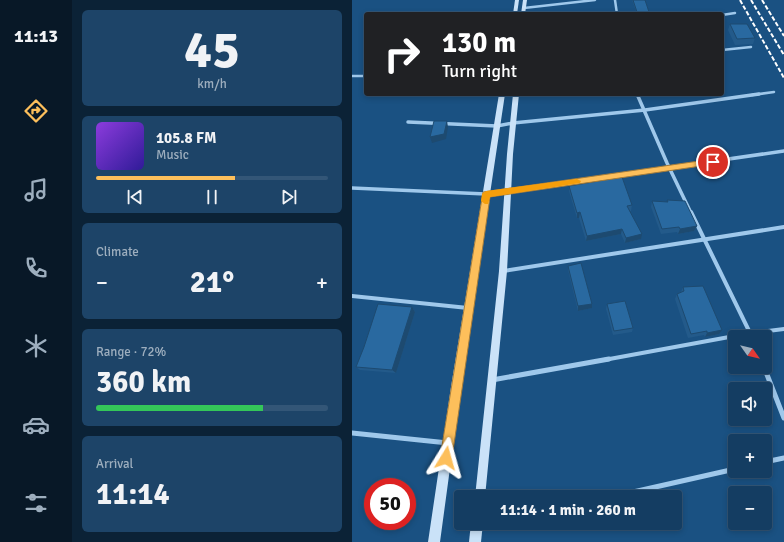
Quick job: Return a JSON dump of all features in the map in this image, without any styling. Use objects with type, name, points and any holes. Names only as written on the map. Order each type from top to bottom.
[{"type":"main road","points":[[515,12],[517,0]]},
{"type":"main road","points":[[523,12],[525,0]]},
{"type":"main road","points":[[434,542],[468,308],[502,96]]},
{"type":"main road","points":[[481,490],[503,272],[516,96]]},
{"type":"main road","points":[[475,542],[476,530]]},
{"type":"street","points":[[524,8],[595,0]]},
{"type":"street","points":[[615,0],[617,12]]},
{"type":"street","points":[[724,15],[735,13]]},
{"type":"street","points":[[724,50],[751,47]]},
{"type":"street","points":[[352,76],[364,76]]},
{"type":"street","points":[[408,122],[497,126],[513,123],[644,110],[774,92]]},
{"type":"street","points":[[639,96],[670,168],[749,330]]},
{"type":"street","points":[[352,188],[486,194],[784,151]]},
{"type":"street","points":[[503,272],[784,227]]},
{"type":"street","points":[[352,296],[468,308]]},
{"type":"street","points":[[772,331],[784,329]]},
{"type":"street","points":[[492,380],[728,339]]},
{"type":"street","points":[[767,374],[784,418]]},
{"type":"street","points":[[352,433],[448,443]]},
{"type":"street","points":[[772,461],[784,458]]},
{"type":"street","points":[[642,490],[728,471]]},
{"type":"building","points":[[633,0],[645,0],[649,12],[637,12]]},
{"type":"building","points":[[730,24],[747,24],[755,38],[737,39]]},
{"type":"building","points":[[434,121],[447,121],[444,134],[430,137]]},
{"type":"building","points":[[622,177],[632,205],[627,206],[642,234],[626,238],[622,229],[587,236],[580,212],[577,213],[569,186]]},
{"type":"building","points":[[667,200],[685,201],[697,226],[680,229],[679,227],[662,229],[652,201],[668,202]]},
{"type":"building","points":[[581,263],[592,304],[578,306],[568,266]]},
{"type":"building","points":[[703,286],[722,330],[691,334],[677,294],[684,291],[683,287]]},
{"type":"building","points":[[625,301],[633,328],[614,331],[607,304]]},
{"type":"building","points":[[378,304],[412,307],[392,370],[356,367]]},
{"type":"railway","points":[[740,0],[784,78]]},
{"type":"railway","points":[[751,0],[784,55]]},
{"type":"railway","points":[[762,0],[784,36]]},
{"type":"slow traffic","points":[[485,201],[486,194],[577,181]]},
{"type":"route","points":[[446,458],[486,194],[713,162]]}]
